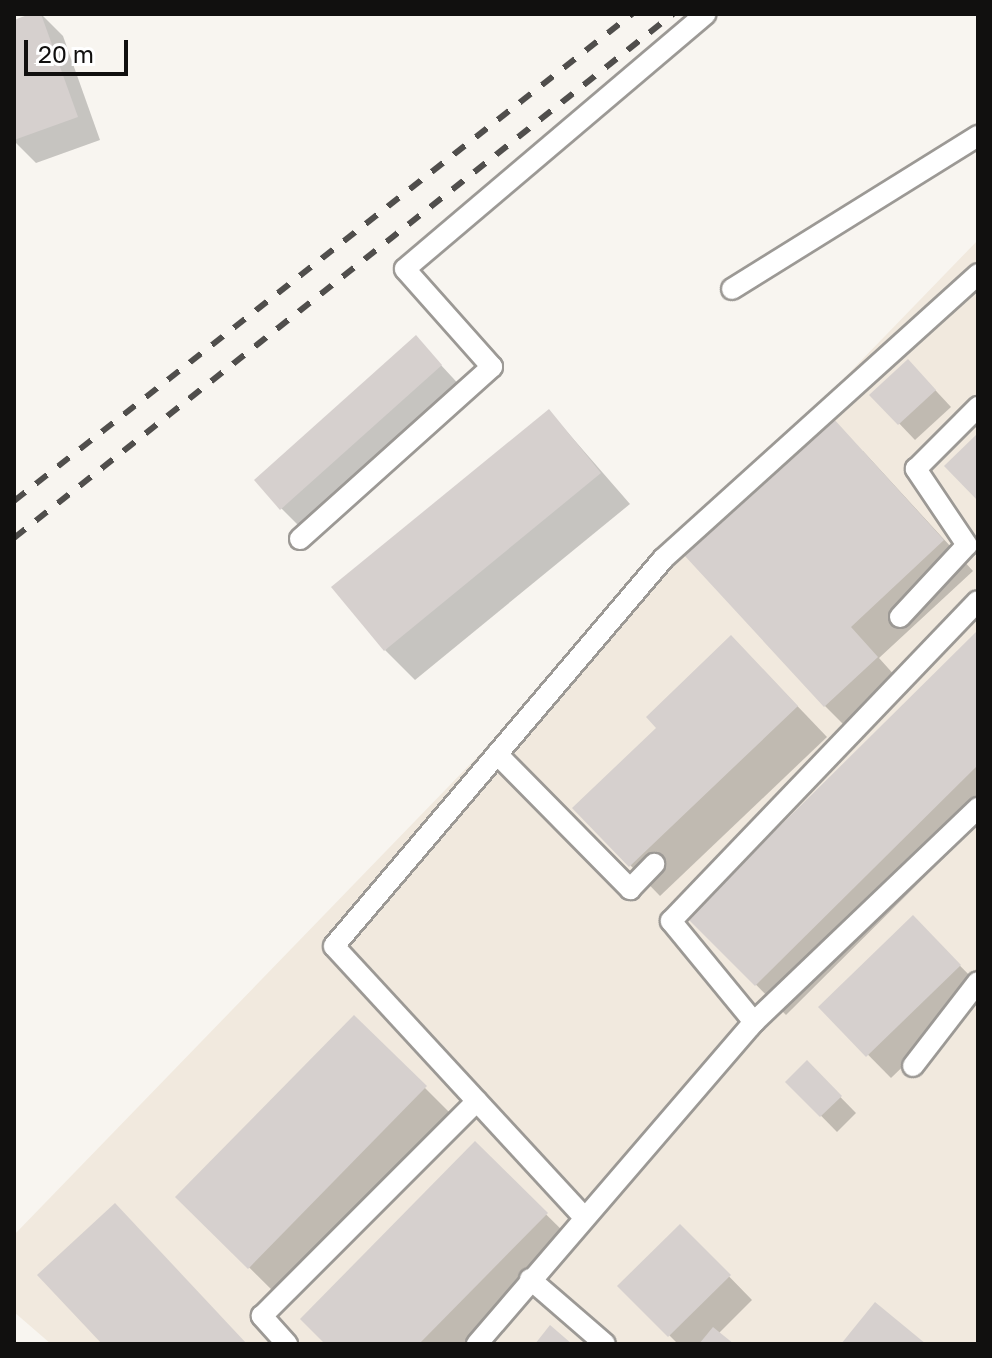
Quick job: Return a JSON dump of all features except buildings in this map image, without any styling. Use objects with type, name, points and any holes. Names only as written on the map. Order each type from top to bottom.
[{"type":"lane","points":[[300,539],[492,367],[405,269],[706,14]]},
{"type":"lane","points":[[732,289],[978,136]]},
{"type":"lane","points":[[583,1216],[334,946],[663,559],[976,278]]},
{"type":"lane","points":[[900,617],[967,545],[916,469],[978,407]]},
{"type":"lane","points":[[754,1022],[671,921],[978,601]]},
{"type":"lane","points":[[497,754],[630,889],[654,864]]},
{"type":"lane","points":[[477,1344],[583,1216],[754,1022],[978,808]]},
{"type":"lane","points":[[913,1066],[978,982]]},
{"type":"lane","points":[[287,1344],[262,1316],[477,1101]]},
{"type":"lane","points":[[530,1279],[605,1344]]},
{"type":"shaded area","points":[[978,240],[978,1344],[51,1344],[14,1312],[14,1235]]},
{"type":"railway","points":[[14,501],[632,14]]},
{"type":"railway","points":[[14,538],[673,14]]}]
